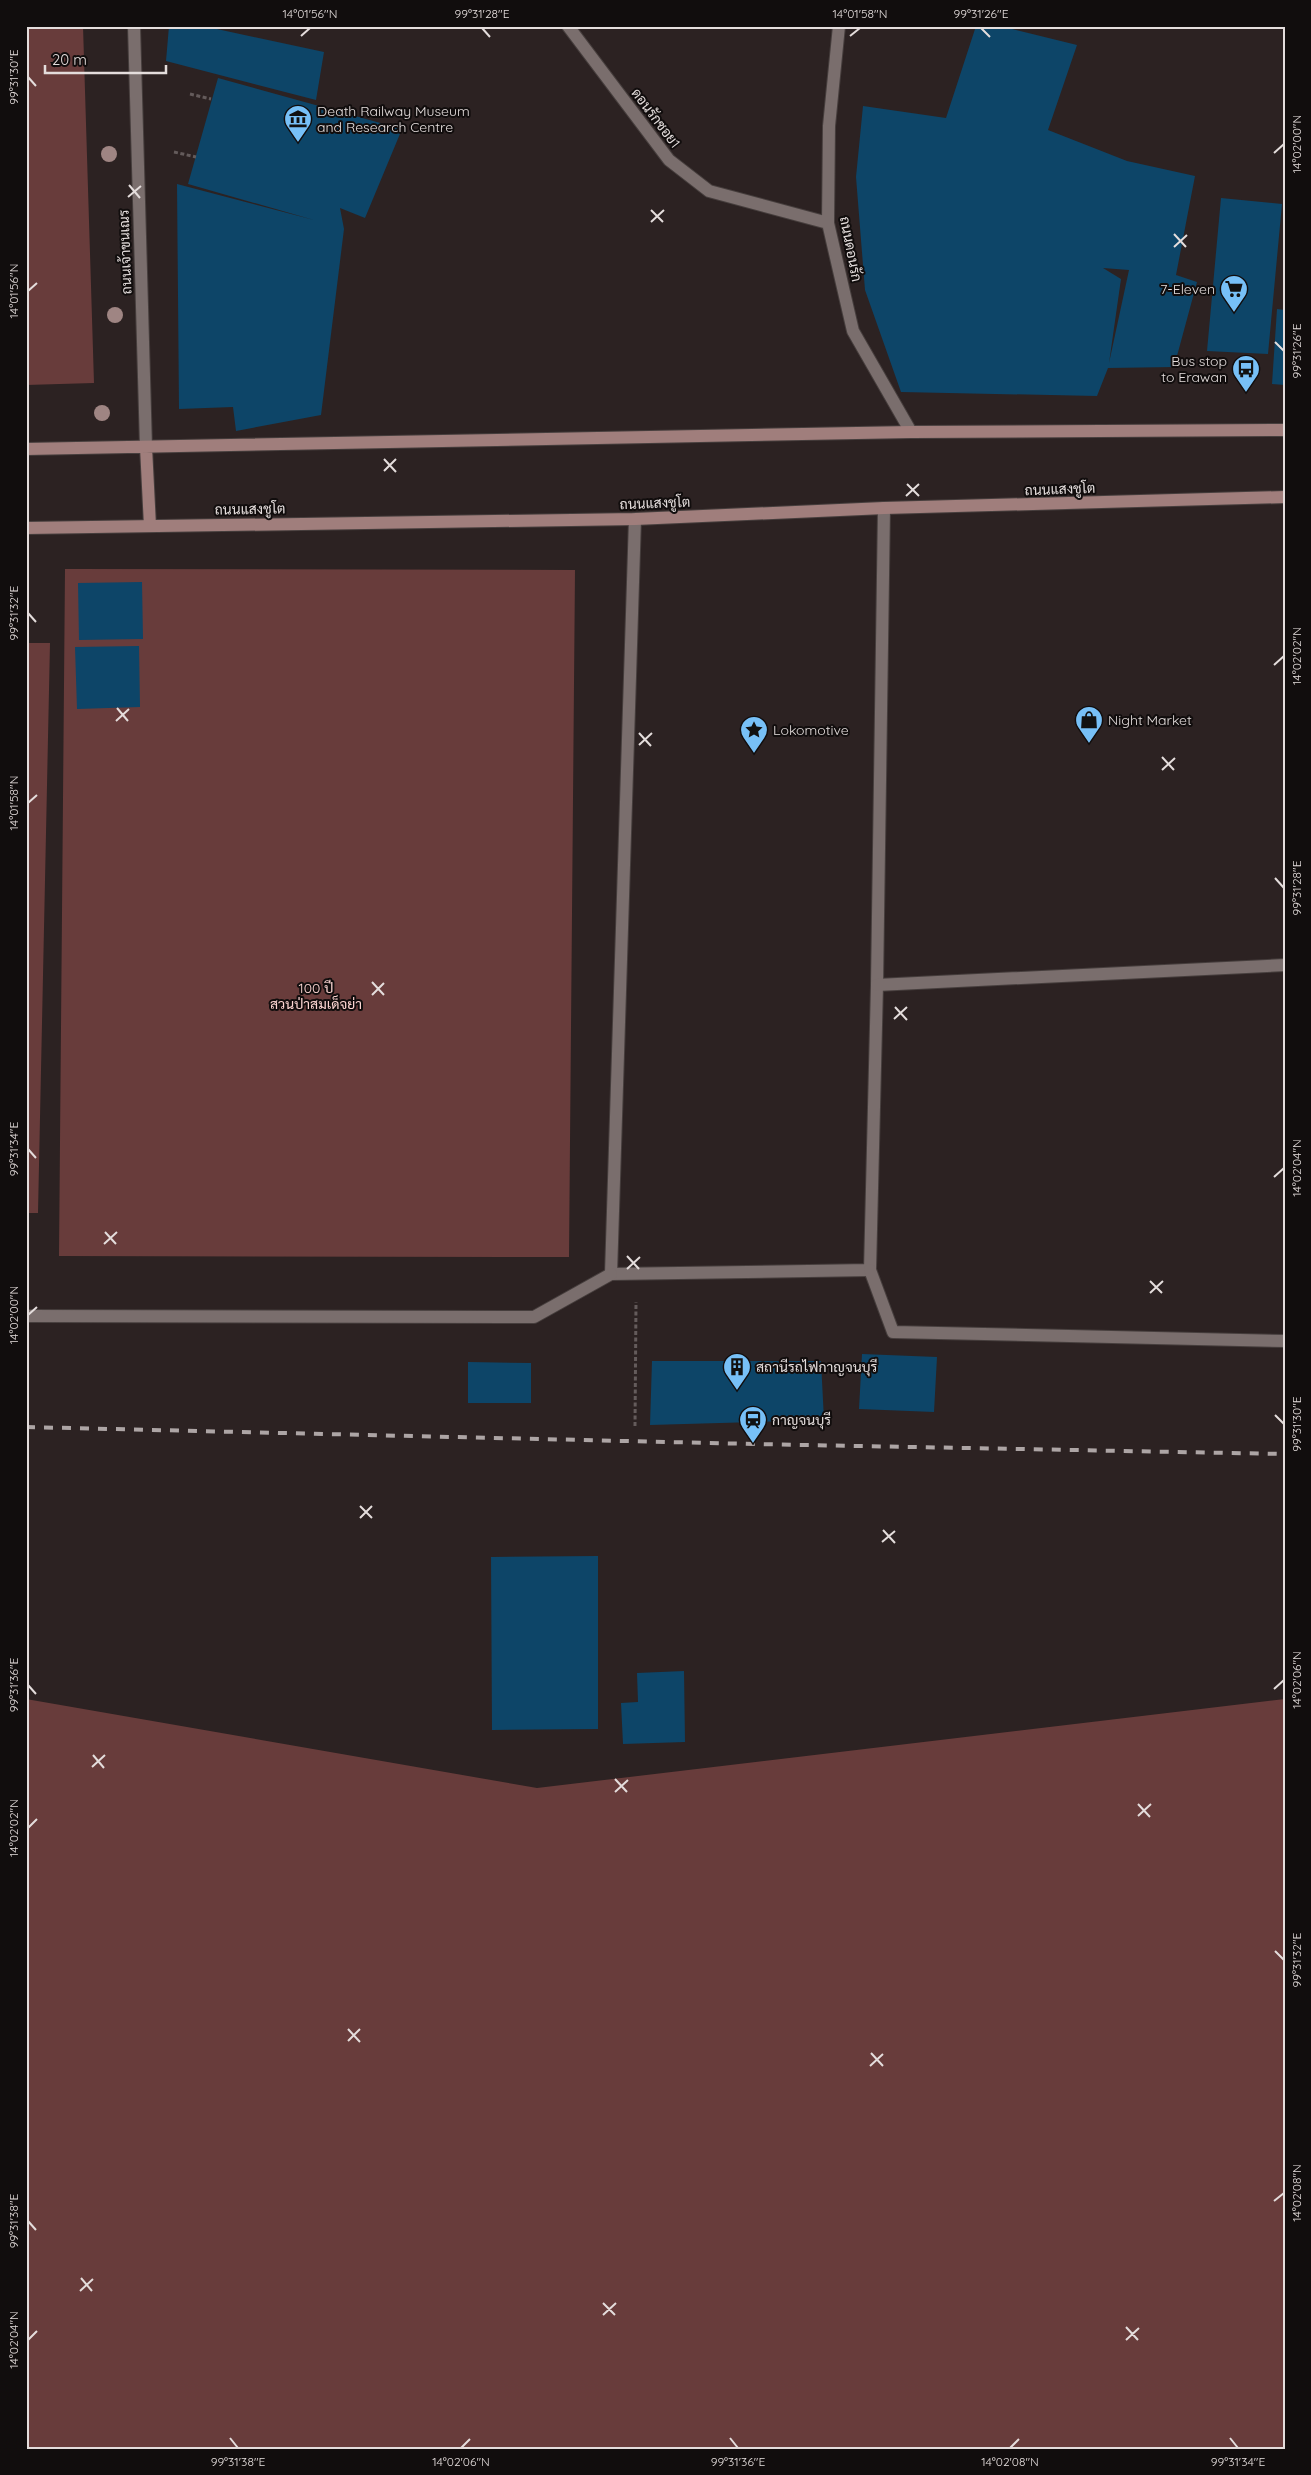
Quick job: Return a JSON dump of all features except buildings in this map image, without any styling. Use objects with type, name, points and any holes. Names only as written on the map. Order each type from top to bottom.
[{"type":"main road","points":[[26,449],[911,432],[1285,430]]},
{"type":"main road","points":[[146,447],[150,526]]},
{"type":"main road","name":"ถนนแสงชูโต","points":[[26,528],[635,519],[884,508],[1285,497]]},
{"type":"street","name":"ถนนเจ้าขนเณร","points":[[134,26],[146,447]]},
{"type":"street","name":"ดอนรักซอย1","points":[[568,26],[669,160],[709,191],[828,222]]},
{"type":"street","name":"ถนนดอนรัก","points":[[840,26],[829,126],[828,222],[853,331],[911,432]]},
{"type":"street","points":[[884,508],[877,985],[870,1270],[892,1332],[1285,1341]]},
{"type":"street","points":[[611,1274],[635,519]]},
{"type":"street","points":[[877,985],[1285,965]]},
{"type":"street","points":[[26,1316],[534,1317],[611,1274],[870,1270]]},
{"type":"path","points":[[190,94],[211,99]]},
{"type":"path","points":[[174,152],[196,157]]},
{"type":"path","points":[[635,1426],[636,1273]]},
{"type":"green space","points":[[26,26],[83,26],[94,383],[26,385]]},
{"type":"green space","name":"100 ปี สวนป่าสมเด็จย่า","points":[[65,569],[575,570],[569,1257],[59,1256]]},
{"type":"green space","points":[[26,643],[50,643],[38,1213],[26,1213]]},
{"type":"green space","points":[[26,1699],[537,1788],[1285,1699],[1285,2449],[26,2449]]},
{"type":"railway","points":[[26,1427],[1285,1454]]},
{"type":"place","name":"Death Railway Museum and Research Centre","points":[[298,143]]},
{"type":"place","name":"7-Eleven","points":[[1234,313]]},
{"type":"place","name":"Bus stop to Erawan","points":[[1246,393]]},
{"type":"place","name":"Night Market","points":[[1089,744]]},
{"type":"place","name":"Lokomotive","points":[[754,754]]},
{"type":"place","name":"สถานีรถไฟกาญจนบุรี","points":[[737,1391]]},
{"type":"place","name":"กาญจนบุรี","points":[[753,1444]]}]
